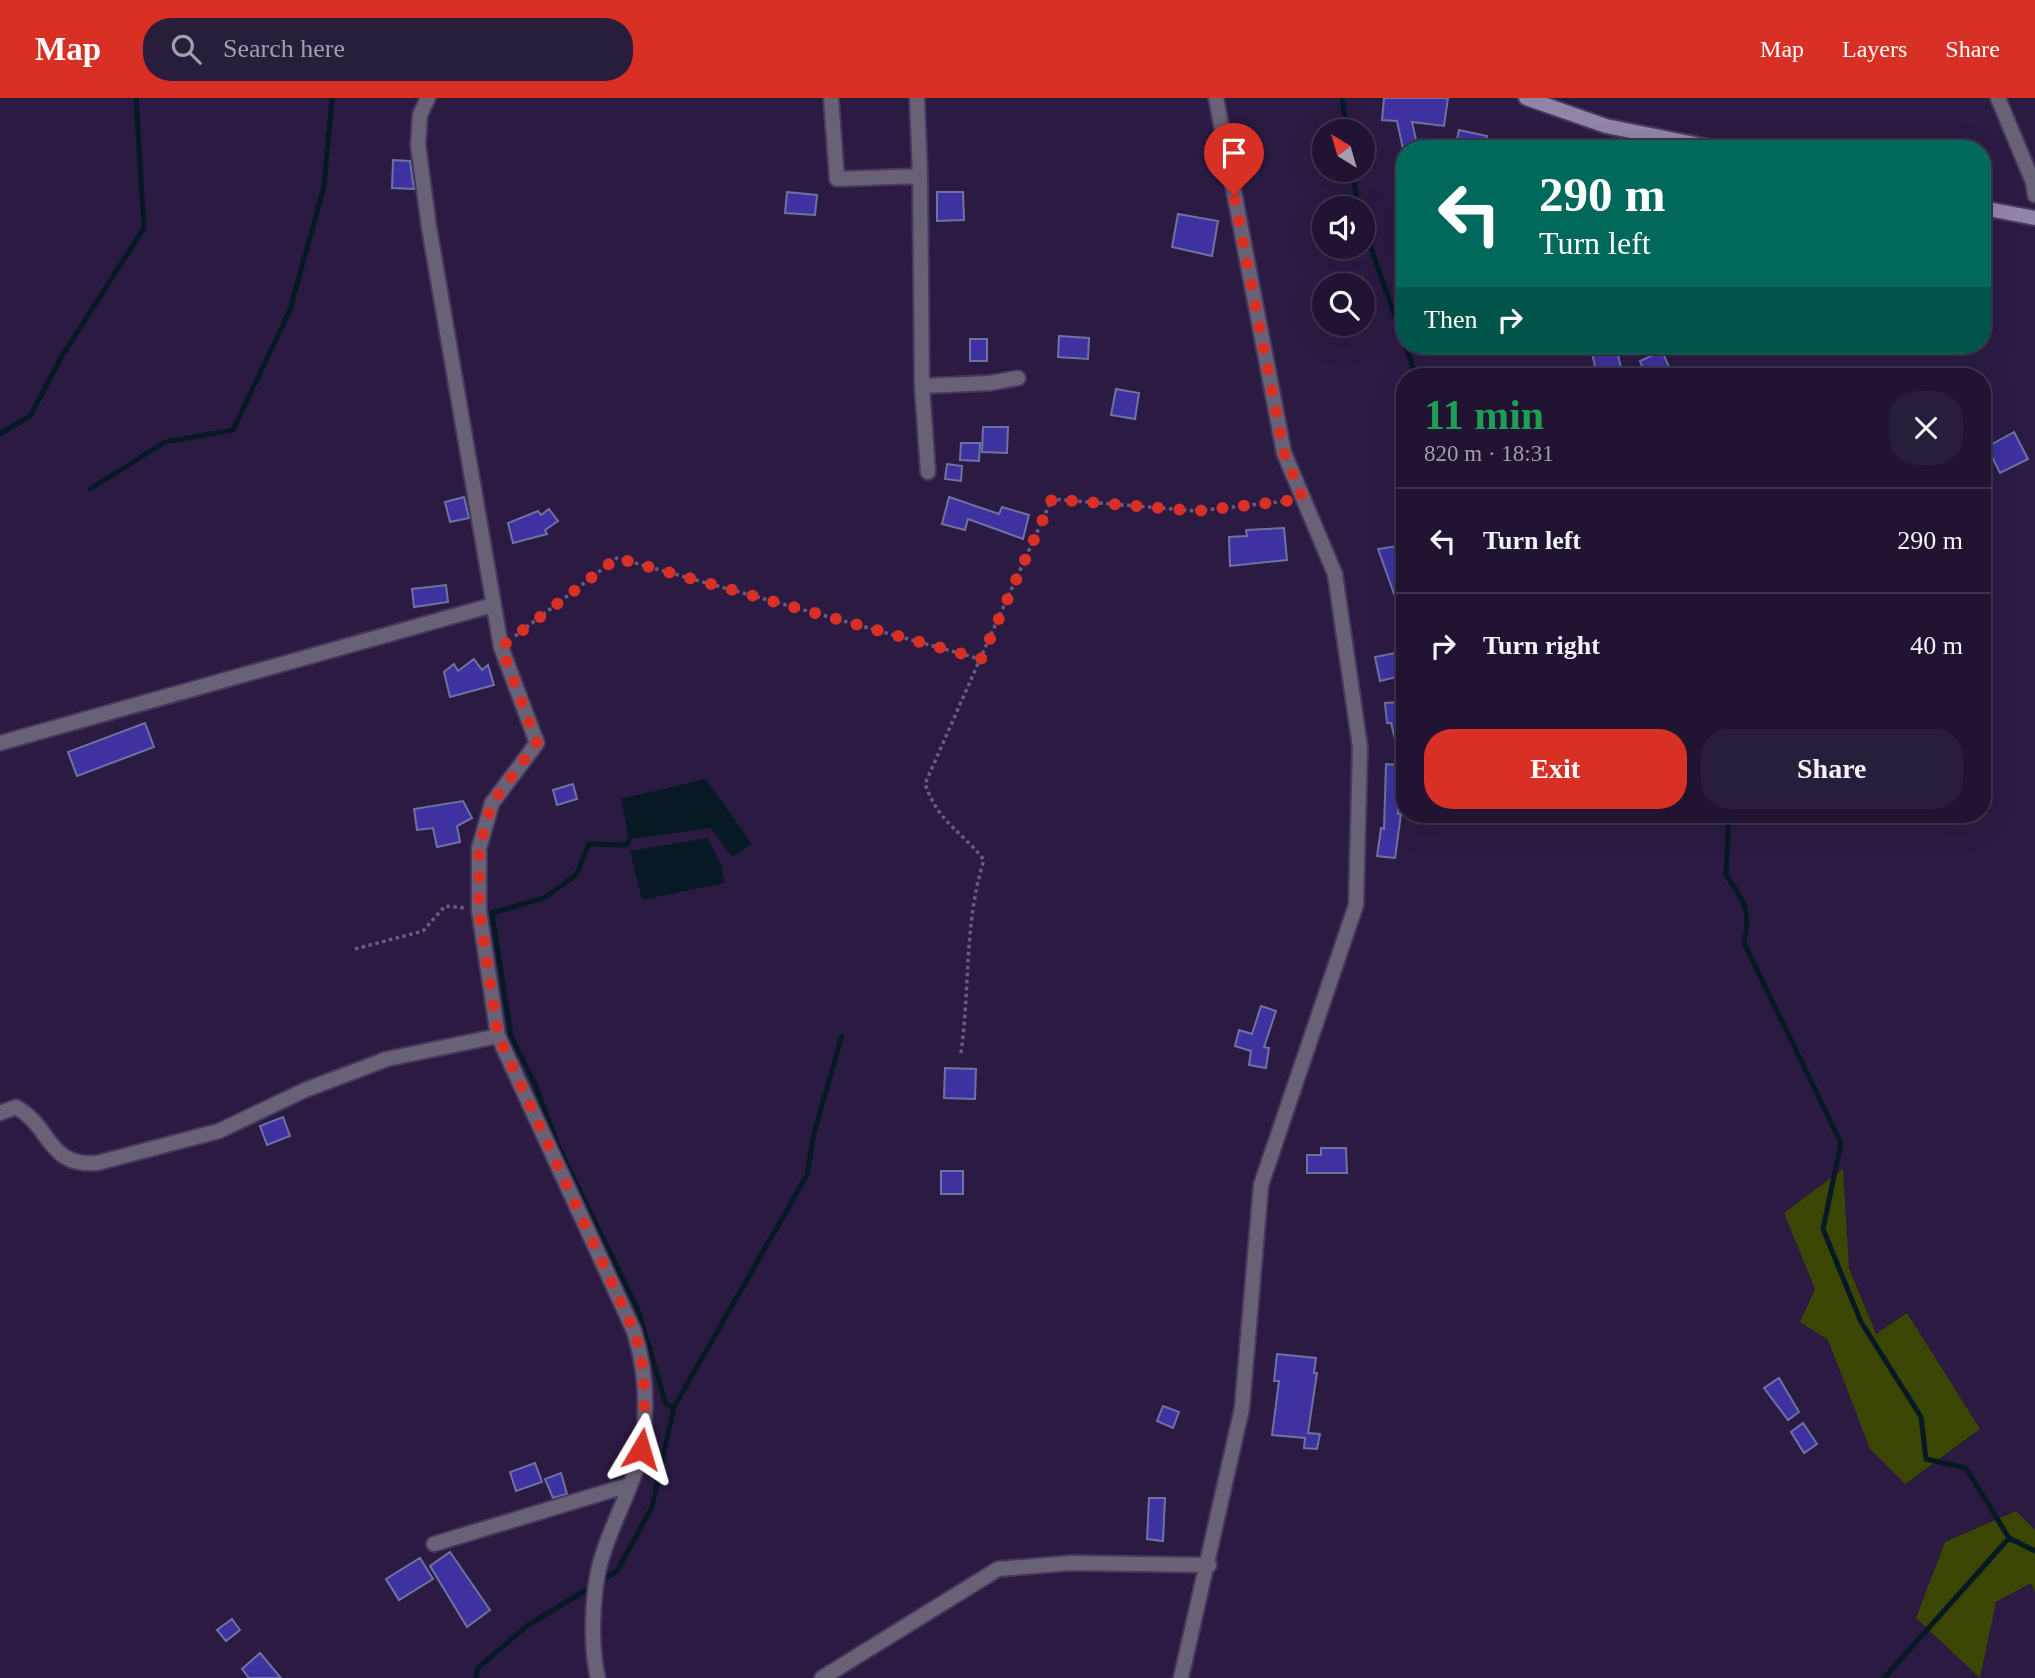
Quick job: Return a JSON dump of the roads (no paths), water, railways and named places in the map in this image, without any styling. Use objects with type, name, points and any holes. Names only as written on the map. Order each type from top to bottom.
[{"type":"street","points":[[428,98],[420,115],[420,159],[493,605],[501,647],[537,743],[492,803],[479,848],[479,911],[498,1036],[634,1331],[643,1359],[645,1416],[641,1449],[601,1558],[597,1578],[594,1661],[598,1678]]},
{"type":"street","points":[[831,98],[837,179],[919,176]]},
{"type":"street","points":[[917,98],[922,386],[928,472]]},
{"type":"street","points":[[1181,1678],[1209,1565],[1242,1408],[1261,1185],[1356,905],[1360,747],[1335,574],[1284,453],[1216,98]]},
{"type":"street","points":[[1527,98],[1606,126],[1675,140]]},
{"type":"street","points":[[1998,98],[2033,182],[2035,195]]},
{"type":"street","points":[[1991,210],[2035,218]]},
{"type":"street","points":[[922,386],[990,383],[1018,378]]},
{"type":"street","points":[[0,743],[493,605]]},
{"type":"street","points":[[0,1113],[16,1107],[29,1114],[64,1158],[77,1164],[97,1163],[219,1131],[305,1090],[387,1059],[498,1036]]},
{"type":"street","points":[[434,1544],[629,1485]]},
{"type":"street","points":[[822,1678],[998,1569],[1071,1563],[1209,1565]]},
{"type":"water","points":[[706,779],[752,844],[732,857],[711,828],[629,839],[621,799]]},
{"type":"water","points":[[708,838],[722,867],[724,883],[642,900],[630,851]]},
{"type":"waterway","points":[[0,434],[30,416],[62,356],[144,228],[136,98]]},
{"type":"waterway","points":[[90,489],[165,442],[233,430],[290,310],[324,186],[332,98]]},
{"type":"waterway","points":[[1342,98],[1345,119]]},
{"type":"waterway","points":[[1354,182],[1356,196]]},
{"type":"waterway","points":[[1375,259],[1396,319]]},
{"type":"waterway","points":[[1408,354],[1413,368]]},
{"type":"waterway","points":[[1729,823],[1726,875],[1745,907],[1747,923],[1744,943],[1841,1143],[1823,1229],[1861,1322],[1921,1417],[1926,1459],[1966,1468],[2009,1538],[1884,1678]]},
{"type":"waterway","points":[[629,839],[627,845],[589,844],[576,875],[544,898],[492,913],[511,1036],[534,1082],[560,1150],[638,1310],[666,1404],[674,1407]]},
{"type":"waterway","points":[[602,1580],[617,1571],[652,1507],[674,1407],[807,1175],[814,1133],[842,1036]]},
{"type":"waterway","points":[[2009,1538],[2035,1551]]},
{"type":"waterway","points":[[476,1678],[478,1668],[528,1625],[591,1587]]}]
